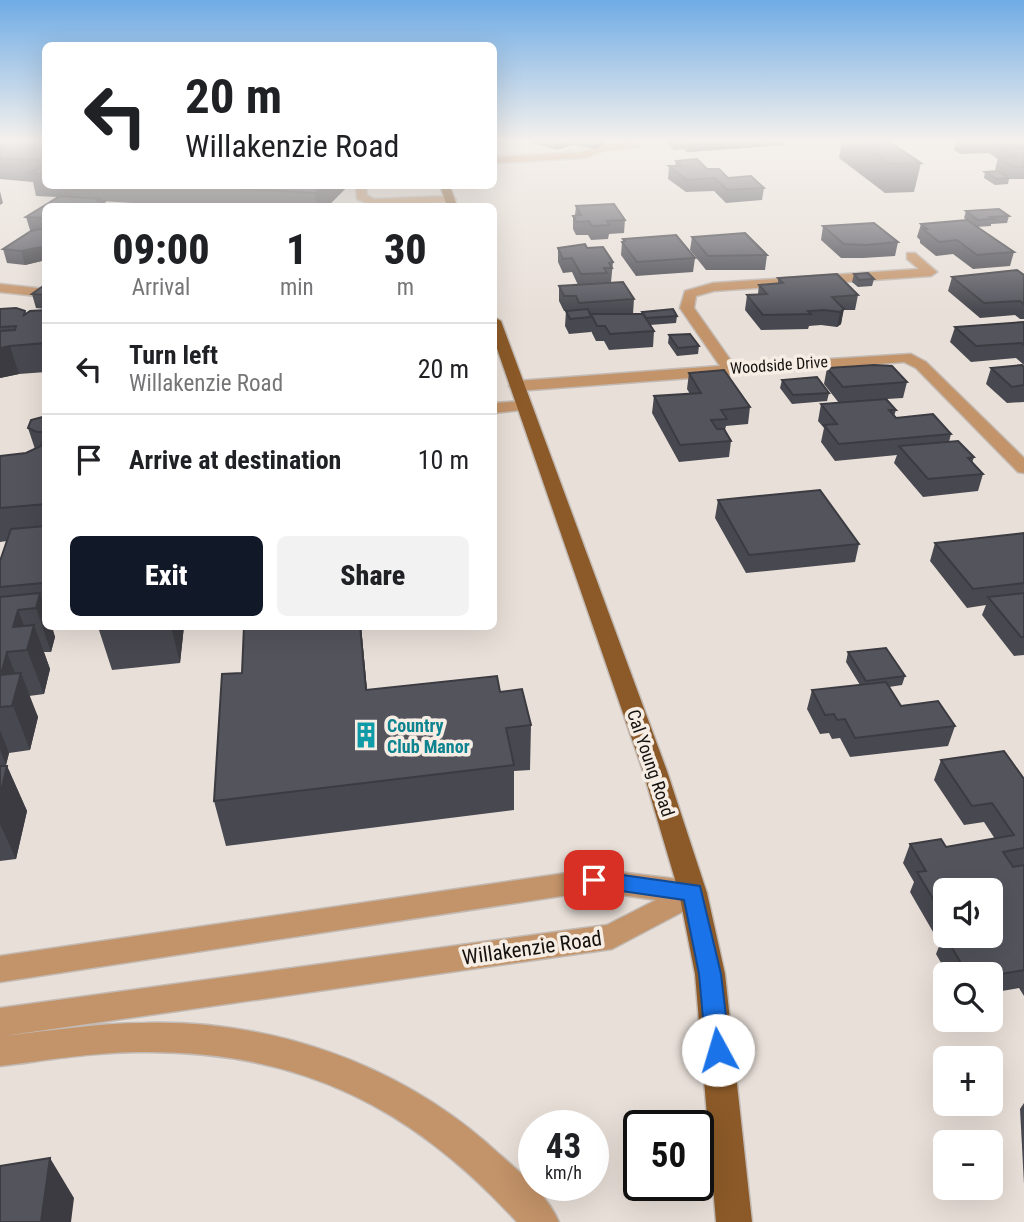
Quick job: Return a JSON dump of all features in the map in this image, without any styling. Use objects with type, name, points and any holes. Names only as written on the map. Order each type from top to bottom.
[{"type":"main road","name":"Cal Young Road","points":[[497,333],[655,771],[693,893],[710,974],[734,1222]]},
{"type":"street","points":[[363,198],[372,202],[451,203]]},
{"type":"street","points":[[911,256],[943,282]]},
{"type":"street","points":[[729,369],[687,308],[687,298],[694,292],[713,287],[931,272]]},
{"type":"street","points":[[0,288],[42,293]]},
{"type":"street","name":"Woodside Drive","points":[[517,386],[906,357],[921,365],[1024,468]]},
{"type":"street","points":[[497,408],[524,406]]},
{"type":"street","points":[[1005,449],[1024,447]]},
{"type":"street","points":[[0,969],[594,880],[693,893]]},
{"type":"street","name":"Willakenzie Road","points":[[0,1022],[611,937],[693,893]]},
{"type":"street","points":[[0,1051],[148,1037],[265,1046],[337,1067],[401,1098],[465,1143],[541,1222]]},
{"type":"building","points":[[57,198],[105,201],[102,203],[49,203]]},
{"type":"building","points":[[614,204],[625,220],[607,221],[609,225],[592,226],[589,221],[577,222],[573,216],[581,215],[576,206]]},
{"type":"building","points":[[42,207],[42,218],[26,217]]},
{"type":"building","points":[[999,209],[1009,216],[978,220],[966,211]]},
{"type":"building","points":[[967,220],[1014,252],[977,255],[957,240],[939,242],[923,229],[927,229],[921,224]]},
{"type":"building","points":[[874,223],[898,242],[844,244],[823,226]]},
{"type":"building","points":[[42,229],[42,247],[21,251],[3,249],[31,231]]},
{"type":"building","points":[[745,233],[767,255],[708,256],[692,237]]},
{"type":"building","points":[[676,235],[695,258],[637,262],[622,242],[625,241],[623,239]]},
{"type":"building","points":[[585,244],[587,248],[603,247],[613,262],[609,263],[612,268],[604,268],[607,273],[581,274],[572,258],[563,259],[558,248]]},
{"type":"building","points":[[1017,270],[1024,275],[1024,304],[1020,301],[984,303],[952,277]]},
{"type":"building","points":[[868,273],[874,279],[859,280],[854,274]]},
{"type":"building","points":[[837,274],[858,295],[832,297],[844,309],[840,312],[824,310],[808,311],[811,314],[763,315],[747,295],[767,294],[759,285],[783,283],[778,278]]},
{"type":"building","points":[[623,282],[634,299],[579,303],[576,296],[564,296],[559,286]]},
{"type":"building","points":[[42,287],[42,295],[32,294]]},
{"type":"building","points":[[16,308],[25,311],[24,315],[30,311],[42,310],[42,343],[0,348],[0,331],[15,330],[16,326],[0,327],[0,309]]},
{"type":"building","points":[[588,309],[591,317],[570,319],[566,311]]},
{"type":"building","points":[[673,309],[677,316],[646,318],[642,312]]},
{"type":"building","points":[[591,314],[643,314],[654,331],[610,334],[605,326],[597,326]]},
{"type":"building","points":[[1024,322],[1024,345],[976,346],[955,327]]},
{"type":"building","points":[[690,334],[699,346],[678,348],[669,335]]},
{"type":"building","points":[[1022,365],[1024,385],[1012,387],[991,368]]},
{"type":"building","points":[[892,366],[907,382],[843,387],[827,368]]},
{"type":"building","points":[[724,370],[750,407],[721,410],[727,419],[711,420],[717,429],[724,429],[731,441],[680,445],[654,396],[701,393],[689,373]]},
{"type":"building","points":[[817,377],[829,393],[793,395],[782,380]]},
{"type":"building","points":[[886,399],[896,410],[889,410],[896,418],[933,414],[951,434],[839,444],[824,425],[837,424],[821,404]]},
{"type":"building","points":[[42,417],[42,432],[28,428],[31,420]]},
{"type":"building","points":[[958,441],[974,457],[968,458],[983,474],[928,479],[899,446]]},
{"type":"building","points":[[42,443],[42,504],[0,508],[0,456],[26,453]]},
{"type":"building","points":[[820,490],[859,544],[749,555],[718,500]]},
{"type":"building","points":[[42,526],[42,583],[0,587],[0,561],[11,529]]},
{"type":"building","points":[[1024,533],[1024,583],[973,589],[935,543]]},
{"type":"building","points":[[40,593],[36,608],[18,610],[13,627],[34,625],[27,650],[7,652],[1,675],[21,673],[12,706],[0,707],[0,597]]},
{"type":"building","points":[[1024,593],[1024,637],[1021,637],[988,597]]},
{"type":"building","name":"Country Club Manor","points":[[244,630],[360,630],[366,690],[497,676],[500,692],[522,689],[531,725],[506,728],[514,765],[214,801],[222,674],[242,673]]},
{"type":"building","points":[[886,648],[905,676],[866,681],[848,652]]},
{"type":"building","points":[[886,682],[901,706],[938,701],[955,726],[855,738],[845,719],[837,720],[834,714],[825,715],[812,690]]},
{"type":"building","points":[[1004,751],[1024,779],[1024,848],[1003,852],[1013,867],[1024,865],[1024,970],[1003,974],[1003,962],[960,962],[952,948],[1003,948],[1003,878],[933,878],[933,899],[917,872],[926,871],[910,844],[941,839],[946,847],[1014,835],[992,803],[972,806],[941,760]]},
{"type":"building","points":[[0,766],[7,766],[0,796]]},
{"type":"building","points":[[50,1158],[41,1222],[0,1222],[0,1166]]},
{"type":"place","name":"Country Club Manor","points":[[366,735]]},
{"type":"route","points":[[594,880],[693,893],[710,974],[718,1050]]}]
